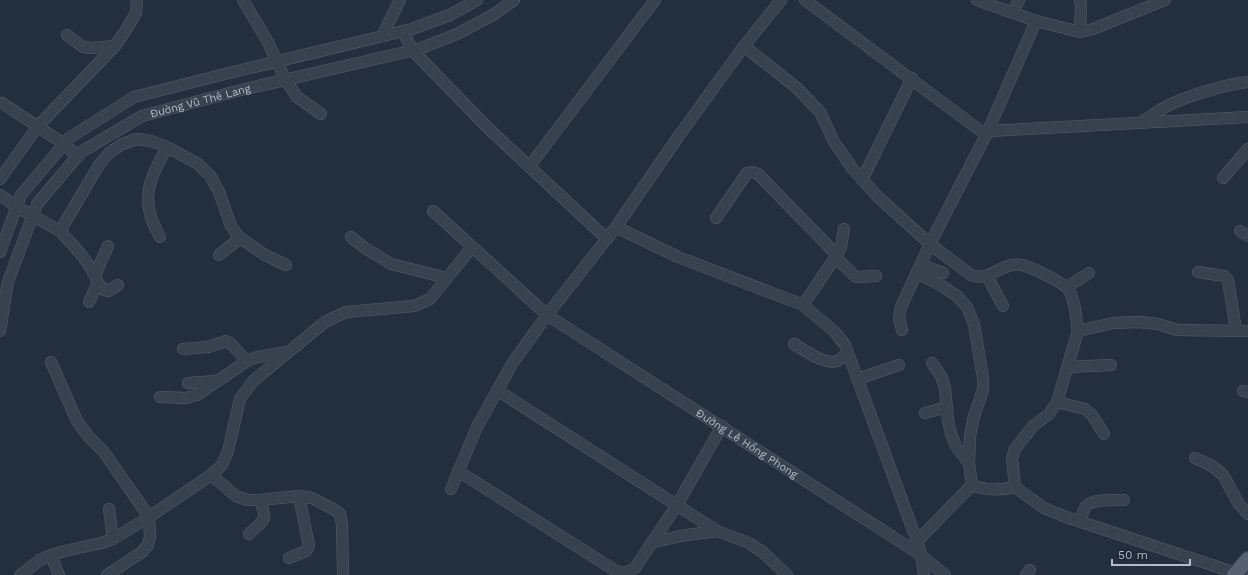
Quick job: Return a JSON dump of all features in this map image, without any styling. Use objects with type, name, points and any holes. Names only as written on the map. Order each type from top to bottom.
[{"type":"main road","points":[[1238,574],[1248,559]]},
{"type":"street","points":[[0,178],[38,126],[115,46],[136,13],[137,0]]},
{"type":"street","points":[[243,0],[268,42],[285,80],[298,97],[321,114]]},
{"type":"street","points":[[382,36],[400,0]]},
{"type":"street","name":"Đường Vũ Thê Lang","points":[[0,252],[21,196],[69,138],[134,97],[277,61],[402,32],[450,15],[477,0]]},
{"type":"street","name":"Đường Vũ Thê Lang","points":[[0,331],[8,282],[37,204],[81,152],[142,116],[285,80],[413,51],[457,34],[493,15],[514,0]]},
{"type":"street","points":[[529,167],[655,0]]},
{"type":"street","points":[[451,489],[477,427],[512,364],[546,315],[616,228],[678,137],[744,46],[781,0]]},
{"type":"street","points":[[805,0],[987,133],[1248,117]]},
{"type":"street","points":[[977,0],[1036,21],[1080,32],[1093,29],[1165,0]]},
{"type":"street","points":[[1013,12],[1019,0]]},
{"type":"street","points":[[1080,0],[1080,32]]},
{"type":"street","points":[[902,330],[899,318],[901,307],[930,244],[987,133],[1036,21]]},
{"type":"street","points":[[402,32],[413,51],[489,129],[607,239]]},
{"type":"street","points":[[67,35],[83,47],[91,48],[115,46]]},
{"type":"street","points":[[744,46],[797,88],[820,112],[834,142],[852,168],[878,197],[930,244],[972,275],[979,278],[1011,265],[1020,264],[1067,287],[1071,294],[1078,331],[1057,402],[1049,414],[1033,426],[1015,449],[1012,458],[1015,488]]},
{"type":"street","points":[[862,180],[912,78]]},
{"type":"street","points":[[1138,123],[1172,103],[1238,83],[1248,82]]},
{"type":"street","points":[[182,85],[186,104]]},
{"type":"street","points":[[2,103],[64,144],[78,157]]},
{"type":"street","points":[[60,232],[99,164],[109,153],[122,144],[137,140],[151,141],[167,147],[198,164],[211,177],[219,192],[231,226],[240,238],[265,255],[286,265]]},
{"type":"street","points":[[160,237],[151,217],[148,202],[149,186],[154,172],[167,147]]},
{"type":"street","points":[[1223,178],[1248,149]]},
{"type":"street","points":[[716,218],[747,173],[753,172],[758,174],[856,277],[876,276]]},
{"type":"street","points":[[0,195],[17,207],[60,232],[77,249],[104,290],[108,291],[118,285]]},
{"type":"street","name":"Đường Lê Hồng Phong","points":[[433,211],[546,315],[722,426],[921,555],[945,575]]},
{"type":"street","points":[[616,228],[678,257],[803,305],[835,332],[844,345],[917,541],[924,575]]},
{"type":"street","points":[[803,305],[841,247],[844,229]]},
{"type":"street","points":[[351,237],[391,264],[447,278]]},
{"type":"street","points":[[219,255],[240,238]]},
{"type":"street","points":[[89,302],[108,246]]},
{"type":"street","points":[[20,575],[40,560],[51,555],[113,539],[149,518],[211,476],[222,465],[228,451],[240,399],[253,381],[325,322],[346,312],[414,306],[430,299],[472,247]]},
{"type":"street","points":[[919,269],[943,273]]},
{"type":"street","points":[[919,269],[957,296],[967,307],[974,324],[983,378],[983,390],[974,416],[970,436],[969,463],[972,485]]},
{"type":"street","points":[[1198,272],[1224,276],[1228,280],[1236,330]]},
{"type":"street","points":[[1067,287],[1088,274]]},
{"type":"street","points":[[987,276],[1003,306]]},
{"type":"street","points":[[1078,331],[1113,323],[1139,322],[1158,324],[1177,330],[1248,331]]},
{"type":"street","points":[[183,349],[208,347],[226,341],[230,343],[247,361]]},
{"type":"street","points":[[794,344],[824,361],[833,362],[839,360],[847,353]]},
{"type":"street","points":[[160,398],[186,398],[197,395],[247,361],[289,351]]},
{"type":"street","points":[[51,362],[77,422],[104,452],[149,518],[150,537],[148,545],[142,552],[107,575]]},
{"type":"street","points":[[932,363],[941,376],[945,388],[951,434],[957,448],[969,463]]},
{"type":"street","points":[[857,379],[898,365]]},
{"type":"street","points":[[1067,367],[1111,365]]},
{"type":"street","points":[[188,383],[218,381]]},
{"type":"street","points":[[497,390],[717,531],[748,543],[764,553],[787,575]]},
{"type":"street","points":[[1057,402],[1085,409],[1092,415],[1104,434]]},
{"type":"street","points":[[925,413],[947,407]]},
{"type":"street","points":[[458,471],[616,571],[625,573],[635,568],[677,505],[722,426]]},
{"type":"street","points":[[1195,458],[1212,466],[1223,475],[1239,504],[1248,514]]},
{"type":"street","points":[[211,476],[236,496],[246,500],[299,496],[312,498],[333,508],[340,514],[342,524],[343,575]]},
{"type":"street","points":[[917,541],[972,485]]},
{"type":"street","points":[[972,485],[983,489],[996,490],[1015,488],[1044,508],[1080,522],[1238,574]]},
{"type":"street","points":[[289,558],[306,551],[309,546],[299,496]]},
{"type":"street","points":[[249,534],[265,519],[266,515],[260,500]]},
{"type":"street","points":[[1080,522],[1088,504],[1094,502],[1124,500]]},
{"type":"street","points":[[109,508],[113,539]]},
{"type":"street","points":[[651,543],[680,536],[717,531]]},
{"type":"street","points":[[51,555],[59,575]]}]
